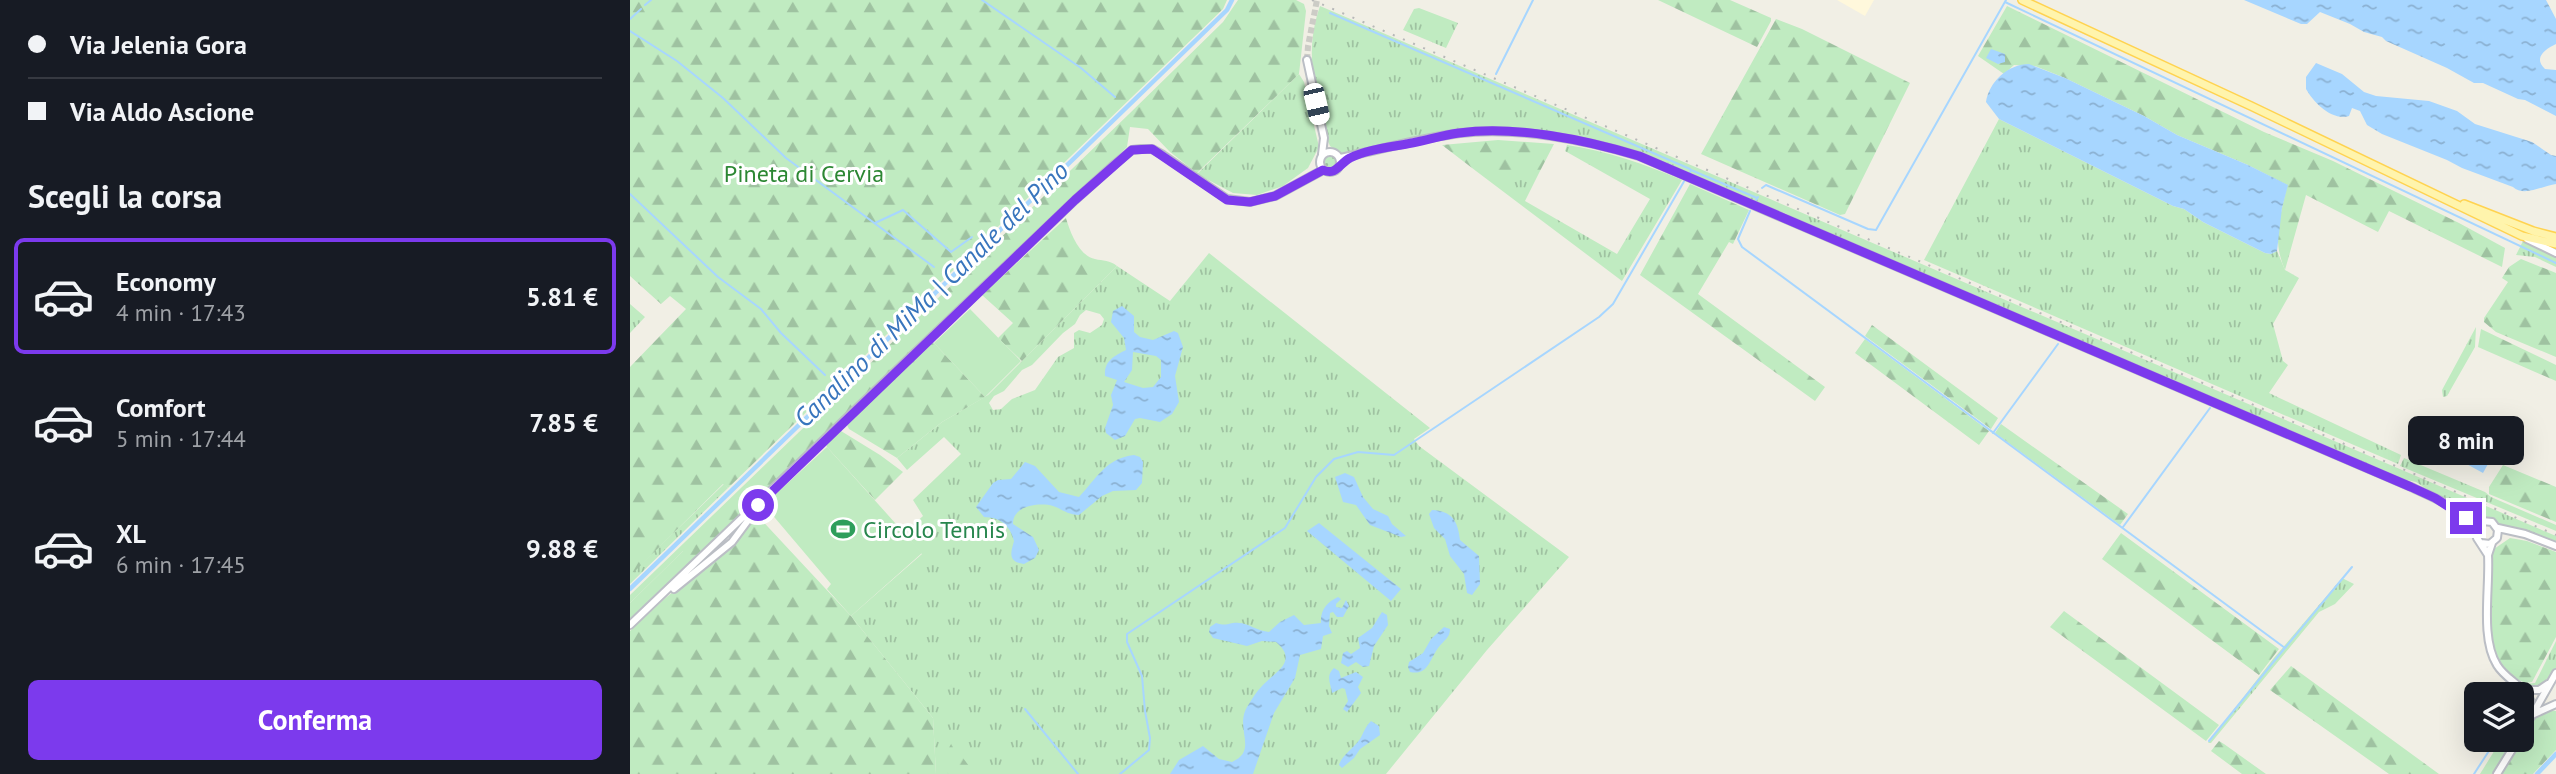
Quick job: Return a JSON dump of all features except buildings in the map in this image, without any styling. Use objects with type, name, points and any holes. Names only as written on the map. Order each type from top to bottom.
[{"type":"main road","points":[[2022,0],[2522,236],[2556,243]]},
{"type":"main road","points":[[2435,194],[2556,237]]},
{"type":"street","points":[[1307,60],[1324,138],[1340,162]]},
{"type":"street","points":[[630,625],[1132,150],[1152,149],[1227,200],[1250,202],[1263,200],[1323,170],[1332,172],[1340,162],[1364,153],[1460,133],[1502,132],[1571,138],[1639,156],[1688,176],[2435,498],[2466,518],[2488,555]]},
{"type":"street","points":[[1323,170],[1321,158],[1324,138]]},
{"type":"street","points":[[1297,183],[1321,158],[1332,151]]},
{"type":"street","points":[[2522,236],[2556,253]]},
{"type":"street","points":[[2466,518],[2492,522],[2498,528],[2511,533],[2525,534],[2556,546]]},
{"type":"street","points":[[2475,530],[2482,521]]},
{"type":"street","points":[[2498,528],[2488,555],[2487,624],[2491,654],[2506,676],[2514,682]]},
{"type":"street","points":[[2481,542],[2494,542],[2511,533]]},
{"type":"street","points":[[2534,711],[2556,673]]},
{"type":"street","points":[[2534,691],[2539,691],[2551,681]]},
{"type":"street","points":[[2534,714],[2556,704],[2548,700],[2546,690]]},
{"type":"street","points":[[2497,774],[2511,752]]},
{"type":"shaded area","points":[[1837,0],[1874,0],[1865,16]]},
{"type":"green space","name":"Pineta di Cervia","points":[[630,0],[1227,0],[1223,9],[728,488],[723,484],[630,576],[630,367],[686,309],[670,296],[661,304],[630,276]]},
{"type":"green space","points":[[1238,0],[1296,0],[1304,4],[1306,11],[1299,74],[1197,173],[1170,152],[1148,129],[1130,127],[1127,147],[695,561],[683,551],[630,603],[630,595],[1129,114],[1223,22]]},
{"type":"green space","points":[[1658,0],[1730,0],[1771,18],[1771,21],[1757,47]]},
{"type":"green space","points":[[1320,6],[2556,536],[2556,543],[2525,531],[2500,527],[2494,521],[2471,517],[2416,482],[2397,478],[1785,213],[1626,149],[1558,133],[1530,130],[1460,131],[1341,154],[1330,146],[1327,139],[1313,73],[1312,41]]},
{"type":"green space","points":[[2007,6],[2264,132],[2333,161],[2459,223],[2505,248],[2502,267],[2389,211],[2378,232],[2306,195],[2285,270],[2278,237],[2287,185],[2035,66],[2014,65],[2004,74],[1978,56]]},
{"type":"green space","points":[[1419,8],[1458,23],[1446,48],[1403,30],[1414,9]]},
{"type":"green space","points":[[1776,19],[1802,29],[1910,83],[1845,214],[1840,215],[1701,154]]},
{"type":"green space","points":[[1299,74],[1304,82],[1319,147],[1308,168],[1283,186],[1257,195],[1233,193],[1197,174]]},
{"type":"green space","points":[[1999,119],[2173,206],[2184,209],[2203,222],[2265,253],[2277,251],[2285,270],[2299,278],[2273,324],[2283,361],[2288,365],[2269,393],[2401,455],[2398,464],[1924,260]]},
{"type":"green space","points":[[1498,140],[1554,144],[1540,171],[1476,171],[1442,145]]},
{"type":"green space","points":[[1567,145],[1626,159],[1682,180],[1622,281],[1476,171],[1540,171],[1525,201],[1617,254],[1650,199],[1565,151]]},
{"type":"green space","points":[[1329,154],[1335,156],[1335,168],[1329,170],[1323,168],[1321,162],[1323,156]]},
{"type":"green space","points":[[1690,184],[1749,210],[1733,244],[1729,242],[1698,294],[1825,387],[1815,401],[1640,275]]},
{"type":"green space","points":[[1066,218],[1084,253],[1117,266],[1022,361],[998,338],[1013,323],[982,295]]},
{"type":"green space","points":[[2523,241],[2556,256],[2556,267],[2535,257],[2516,255]]},
{"type":"green space","points":[[1209,253],[1430,428],[1414,439],[1419,446],[1569,557],[1487,650],[1386,774],[936,774],[933,718],[851,616],[922,554],[904,533],[923,516],[913,500],[961,454],[944,437],[907,470],[897,458],[942,422],[988,395],[1117,266],[1170,301]],"holes":[[[1086,310],[1100,314],[1104,319],[1102,325],[1090,333],[1079,330],[1074,333],[1074,348],[1058,357],[1035,390],[1012,399],[1001,409],[993,410],[989,403],[994,396],[1004,391],[1022,370],[1032,365],[1075,324],[1080,315]]]},
{"type":"green space","points":[[2521,259],[2556,273],[2556,357],[2496,332],[2484,322],[2508,282],[2502,278],[2509,267]]},
{"type":"green space","points":[[630,304],[645,317],[630,333]]},
{"type":"green space","points":[[970,309],[1021,361],[985,397],[932,341],[934,343]]},
{"type":"green space","points":[[1872,325],[1998,418],[1991,429],[1865,336]]},
{"type":"green space","points":[[2476,327],[2475,347],[2447,396],[2443,397],[2442,390]]},
{"type":"green space","points":[[2481,329],[2556,365],[2556,381],[2478,347]]},
{"type":"green space","points":[[1865,339],[1989,431],[1979,445],[1855,353]]},
{"type":"green space","points":[[932,341],[985,397],[942,422],[897,458],[849,429],[846,423]]},
{"type":"green space","points":[[2001,424],[2128,514],[2120,525],[1995,433]]},
{"type":"green space","points":[[841,431],[903,472],[875,500],[827,447],[826,444]]},
{"type":"green space","name":"Circolo Tennis","points":[[827,447],[922,553],[851,616],[827,589],[831,584],[764,505]]},
{"type":"green space","points":[[2404,458],[2556,525],[2556,531],[2400,466]]},
{"type":"green space","points":[[2503,465],[2556,487],[2556,522],[2489,494],[2489,487]]},
{"type":"green space","points":[[724,484],[728,488],[630,584],[630,575]]},
{"type":"green space","points":[[756,514],[851,616],[933,718],[936,774],[630,774],[630,631],[663,600],[734,543]]},
{"type":"green space","points":[[2121,533],[2279,649],[2259,675],[2102,559]]},
{"type":"green space","points":[[2510,538],[2556,552],[2556,637],[2532,682],[2517,679],[2515,681],[2494,651],[2491,631],[2491,551]]},
{"type":"green space","points":[[684,550],[695,561],[630,622],[630,603]]},
{"type":"green space","points":[[2342,578],[2354,584],[2335,604],[2319,612],[2211,743],[2208,743],[2273,659]]},
{"type":"green space","points":[[2064,611],[2219,725],[2206,741],[2050,627]]},
{"type":"green space","points":[[2556,641],[2556,678],[2550,675],[2540,688],[2534,687]]},
{"type":"green space","points":[[2291,666],[2439,774],[2389,774],[2270,690]]},
{"type":"green space","points":[[2548,710],[2556,711],[2556,750],[2533,774],[2502,774],[2515,752],[2534,752],[2534,719]]},
{"type":"green space","points":[[955,737],[962,739],[963,758],[975,774],[948,774],[946,753]]},
{"type":"green space","points":[[2219,741],[2266,774],[2242,774],[2211,751]]},
{"type":"green space","points":[[2494,752],[2506,752],[2493,774],[2480,774]]},
{"type":"water","points":[[2244,0],[2546,0],[2556,19],[2556,44],[2542,54],[2540,61],[2545,69],[2556,70],[2556,116],[2483,83],[2474,83],[2382,37],[2320,12],[2307,24],[2301,24]]},
{"type":"water","points":[[1991,49],[2005,54],[2005,62],[1998,64],[1986,58]]},
{"type":"water","points":[[2316,63],[2342,74],[2364,92],[2376,96],[2429,101],[2457,111],[2475,124],[2532,142],[2556,156],[2556,184],[2528,191],[2517,190],[2382,134],[2367,125],[2360,111],[2352,108],[2349,116],[2343,117],[2330,113],[2314,100],[2306,89],[2306,77]]},
{"type":"water","points":[[2029,64],[2065,78],[2177,135],[2288,185],[2282,208],[2277,251],[2265,253],[2203,222],[2184,209],[2173,206],[1999,119],[1986,102],[1991,88],[2007,71]]},
{"type":"water","points":[[1122,306],[1134,316],[1134,332],[1140,337],[1153,340],[1174,331],[1178,333],[1183,347],[1175,376],[1179,402],[1172,414],[1160,422],[1135,419],[1125,436],[1115,440],[1106,433],[1105,428],[1113,405],[1111,395],[1117,380],[1105,376],[1105,371],[1111,360],[1126,350],[1124,338],[1111,322],[1113,311]],"holes":[[[1133,352],[1156,356],[1161,360],[1161,377],[1153,387],[1143,388],[1124,382],[1132,370]]]},
{"type":"water","points":[[2456,424],[2498,446],[2483,473],[2441,450]]},
{"type":"water","points":[[1134,455],[1140,457],[1143,462],[1142,483],[1136,490],[1113,491],[1102,496],[1079,515],[1041,505],[1027,507],[1017,513],[1013,524],[1033,537],[1039,550],[1035,558],[1024,564],[1013,559],[1011,553],[1014,541],[1007,526],[999,520],[984,517],[976,507],[993,483],[1011,479],[1025,462],[1035,466],[1059,492],[1079,497],[1109,465]]},
{"type":"water","points":[[1345,473],[1354,477],[1363,497],[1373,509],[1388,516],[1392,524],[1406,536],[1401,537],[1370,525],[1356,505],[1343,502],[1335,477]]},
{"type":"water","points":[[1432,510],[1445,512],[1453,518],[1460,540],[1479,556],[1480,584],[1472,595],[1467,593],[1464,574],[1450,556],[1445,539],[1434,528],[1429,514]]},
{"type":"water","points":[[1319,523],[1401,589],[1391,601],[1307,531]]},
{"type":"water","points":[[1338,597],[1341,599],[1336,607],[1342,608],[1346,600],[1349,606],[1343,617],[1330,613],[1329,626],[1332,633],[1323,636],[1321,649],[1300,655],[1295,678],[1274,713],[1253,774],[1170,774],[1179,760],[1203,746],[1219,759],[1232,762],[1240,757],[1245,744],[1245,713],[1257,692],[1278,672],[1285,661],[1283,649],[1276,642],[1262,641],[1247,646],[1213,638],[1209,632],[1210,627],[1216,623],[1239,623],[1269,632],[1294,615],[1304,625],[1321,623],[1325,607]]},
{"type":"water","points":[[1382,612],[1387,615],[1388,625],[1374,646],[1369,666],[1363,667],[1356,662],[1348,667],[1341,663],[1343,653],[1347,651],[1351,654],[1360,648],[1358,638],[1372,628]]},
{"type":"water","points":[[1444,627],[1450,629],[1449,635],[1428,666],[1416,673],[1410,672],[1409,662],[1423,653],[1431,639]]},
{"type":"water","points":[[1334,668],[1339,671],[1341,678],[1356,672],[1363,677],[1358,687],[1361,693],[1347,712],[1343,709],[1348,701],[1345,689],[1332,693],[1329,677]]},
{"type":"water","points":[[1371,721],[1379,726],[1380,735],[1360,749],[1342,768],[1339,765],[1341,761]]},
{"type":"waterway","points":[[645,5],[651,0]]},
{"type":"waterway","points":[[982,0],[1081,68],[1115,97]]},
{"type":"waterway","name":"Canalino di MiMa | Canale del Pino","points":[[630,589],[1227,10],[1232,0]]},
{"type":"waterway","points":[[1496,74],[1533,0]]},
{"type":"waterway","points":[[1762,188],[1766,185],[1868,229],[1876,230],[2006,0]]},
{"type":"waterway","points":[[2005,2],[2556,263]]},
{"type":"waterway","points":[[630,19],[641,9]]},
{"type":"waterway","points":[[1330,13],[1690,169]]},
{"type":"waterway","points":[[630,31],[677,61],[723,98],[786,158],[934,267]]},
{"type":"waterway","points":[[1689,174],[1691,170],[1757,198]]},
{"type":"waterway","points":[[1120,774],[1149,750],[1150,738],[1142,676],[1127,642],[1127,634],[1285,528],[1316,477],[1334,459],[1358,452],[1394,455],[1599,317],[1613,304],[1686,178]]},
{"type":"waterway","points":[[630,194],[718,277],[761,309],[781,333],[825,375]]},
{"type":"waterway","points":[[875,223],[903,210],[951,252],[972,237]]},
{"type":"waterway","points":[[1750,211],[1738,239],[1742,247],[2285,648],[2352,567]]},
{"type":"waterway","points":[[1993,433],[2058,344]]},
{"type":"waterway","points":[[2123,527],[2210,408]]},
{"type":"waterway","points":[[2209,741],[2284,649]]},
{"type":"waterway","points":[[1025,709],[1078,774]]},
{"type":"waterway","points":[[2474,774],[2488,752]]},
{"type":"waterway","points":[[2537,774],[2556,754]]},
{"type":"tunnel","points":[[1307,60],[1317,0]]},
{"type":"railway","points":[[1312,0],[2556,535]]},
{"type":"place","name":"Circolo Tennis","points":[[843,529]]},
{"type":"route","points":[[758,505],[1075,200],[1132,150],[1152,149],[1227,200],[1250,202],[1275,196],[1323,170],[1335,171],[1349,159],[1364,153],[1460,133],[1502,132],[1571,138],[1639,156],[2411,487],[2435,498],[2466,518]]}]
